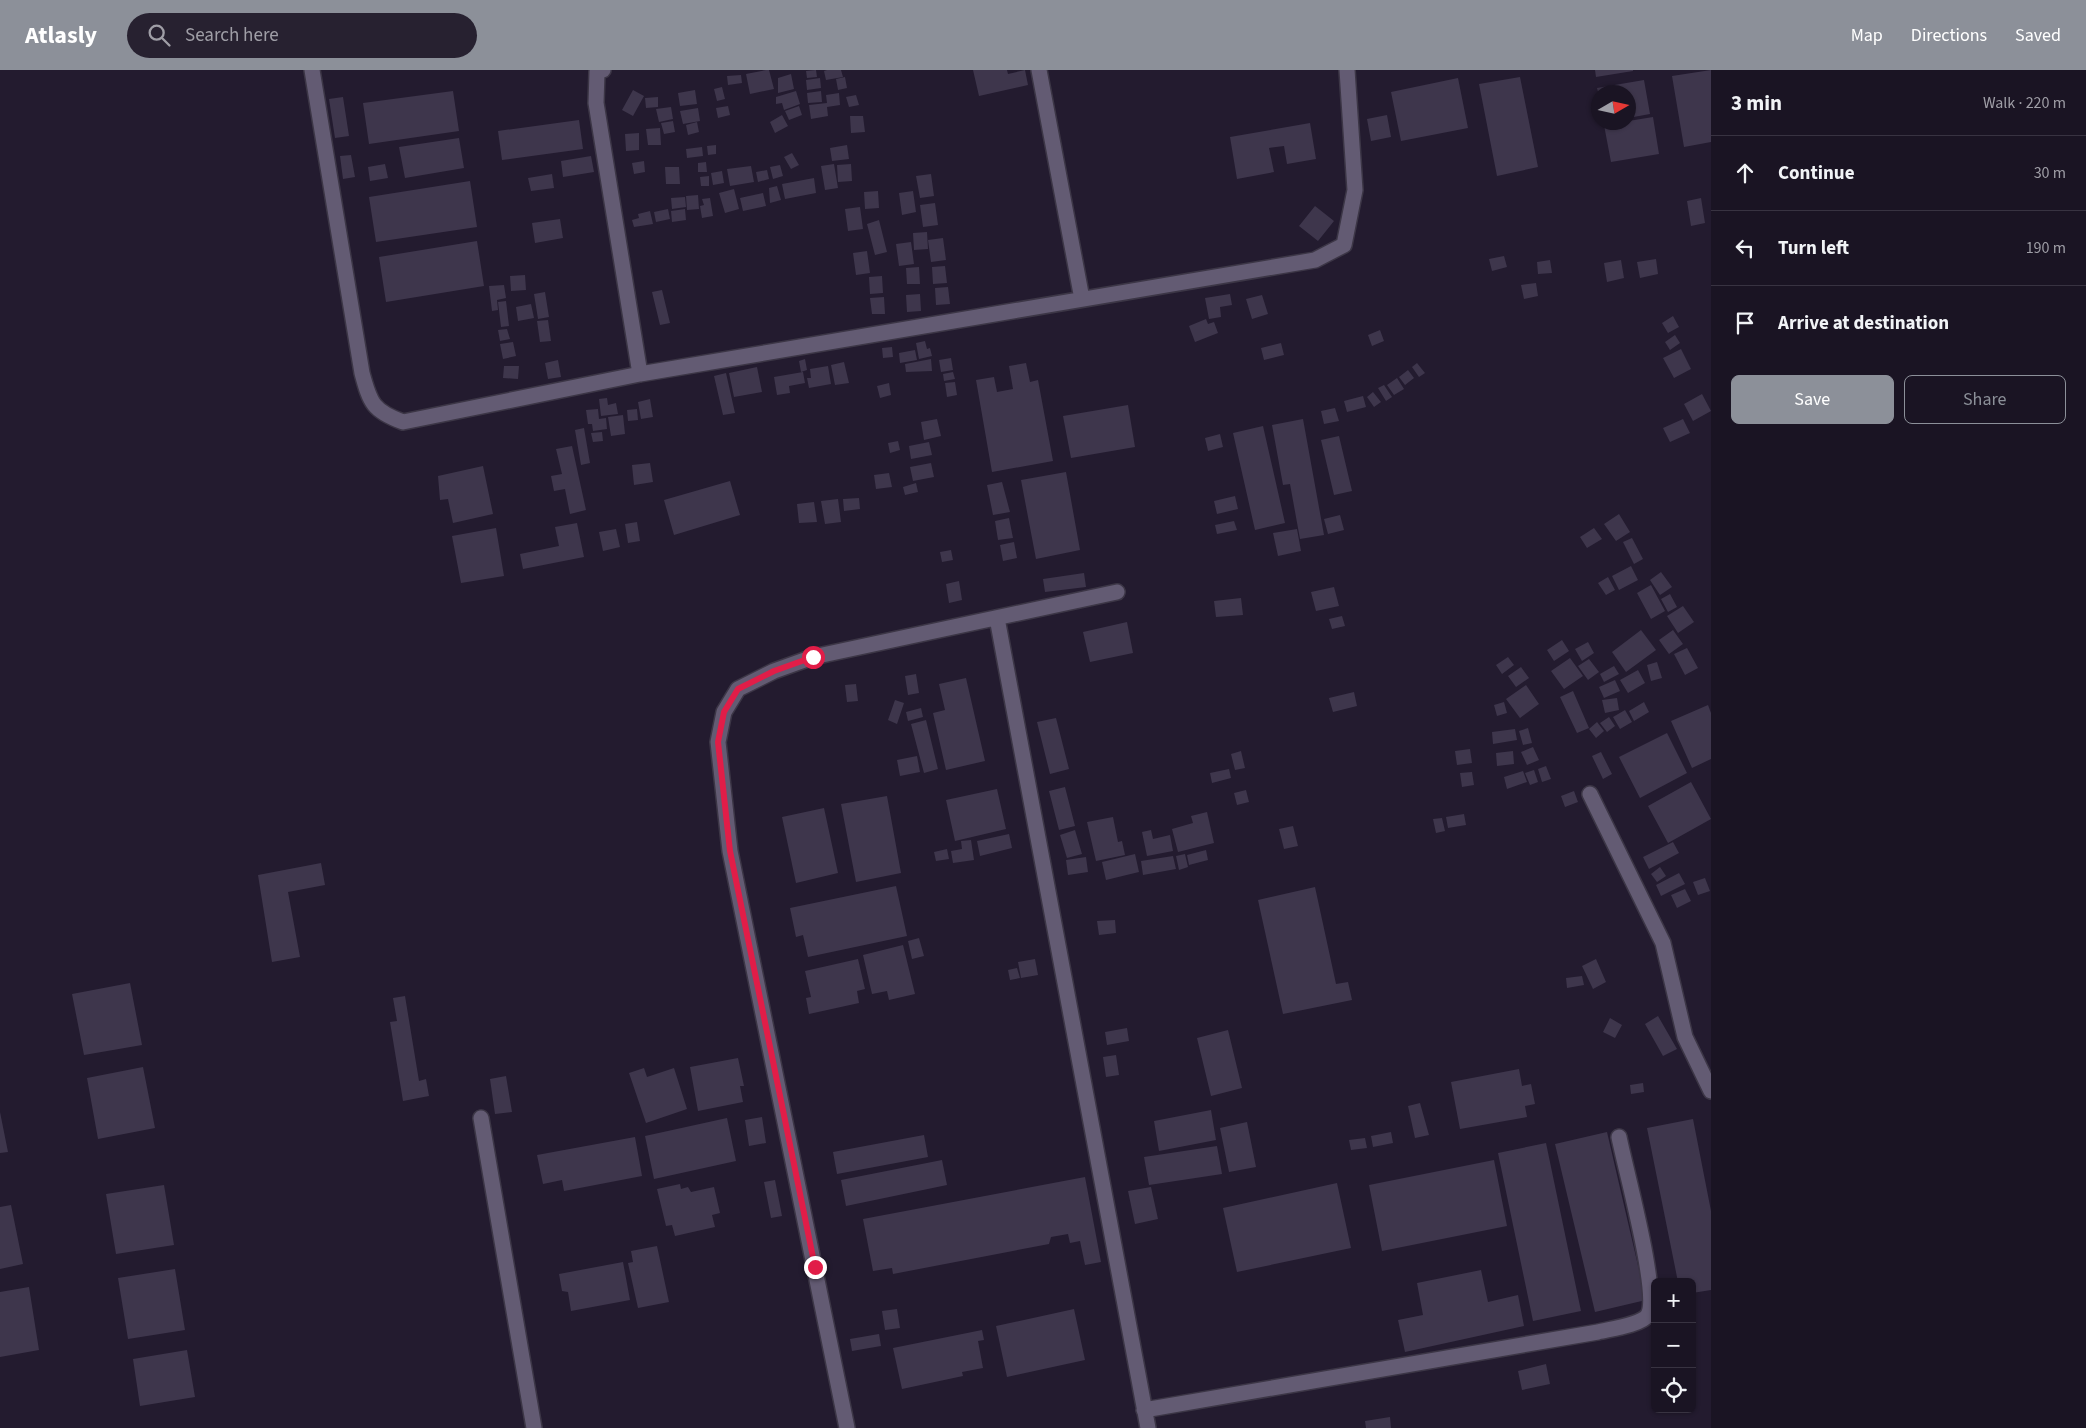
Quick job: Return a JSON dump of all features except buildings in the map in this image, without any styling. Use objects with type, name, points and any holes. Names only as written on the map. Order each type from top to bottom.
[{"type":"street","points":[[312,70],[362,373],[369,397],[383,414],[403,422],[640,374],[1314,260],[1344,245],[1355,190],[1347,70]]},
{"type":"street","points":[[1039,70],[1082,299]]},
{"type":"street","points":[[599,71],[596,103],[640,374]]},
{"type":"street","points":[[847,1428],[730,851],[718,742],[724,712],[738,689],[774,671],[813,657],[1117,592]]},
{"type":"street","points":[[997,618],[1148,1428]]},
{"type":"street","points":[[1590,794],[1663,943],[1685,1037],[1711,1091]]},
{"type":"street","points":[[481,1118],[534,1428]]},
{"type":"street","points":[[1144,1410],[1588,1334],[1641,1322],[1648,1314],[1651,1296],[1648,1272],[1619,1137]]},
{"type":"route","points":[[813,657],[774,671],[738,689],[724,712],[718,742],[730,851],[815,1267]]}]
